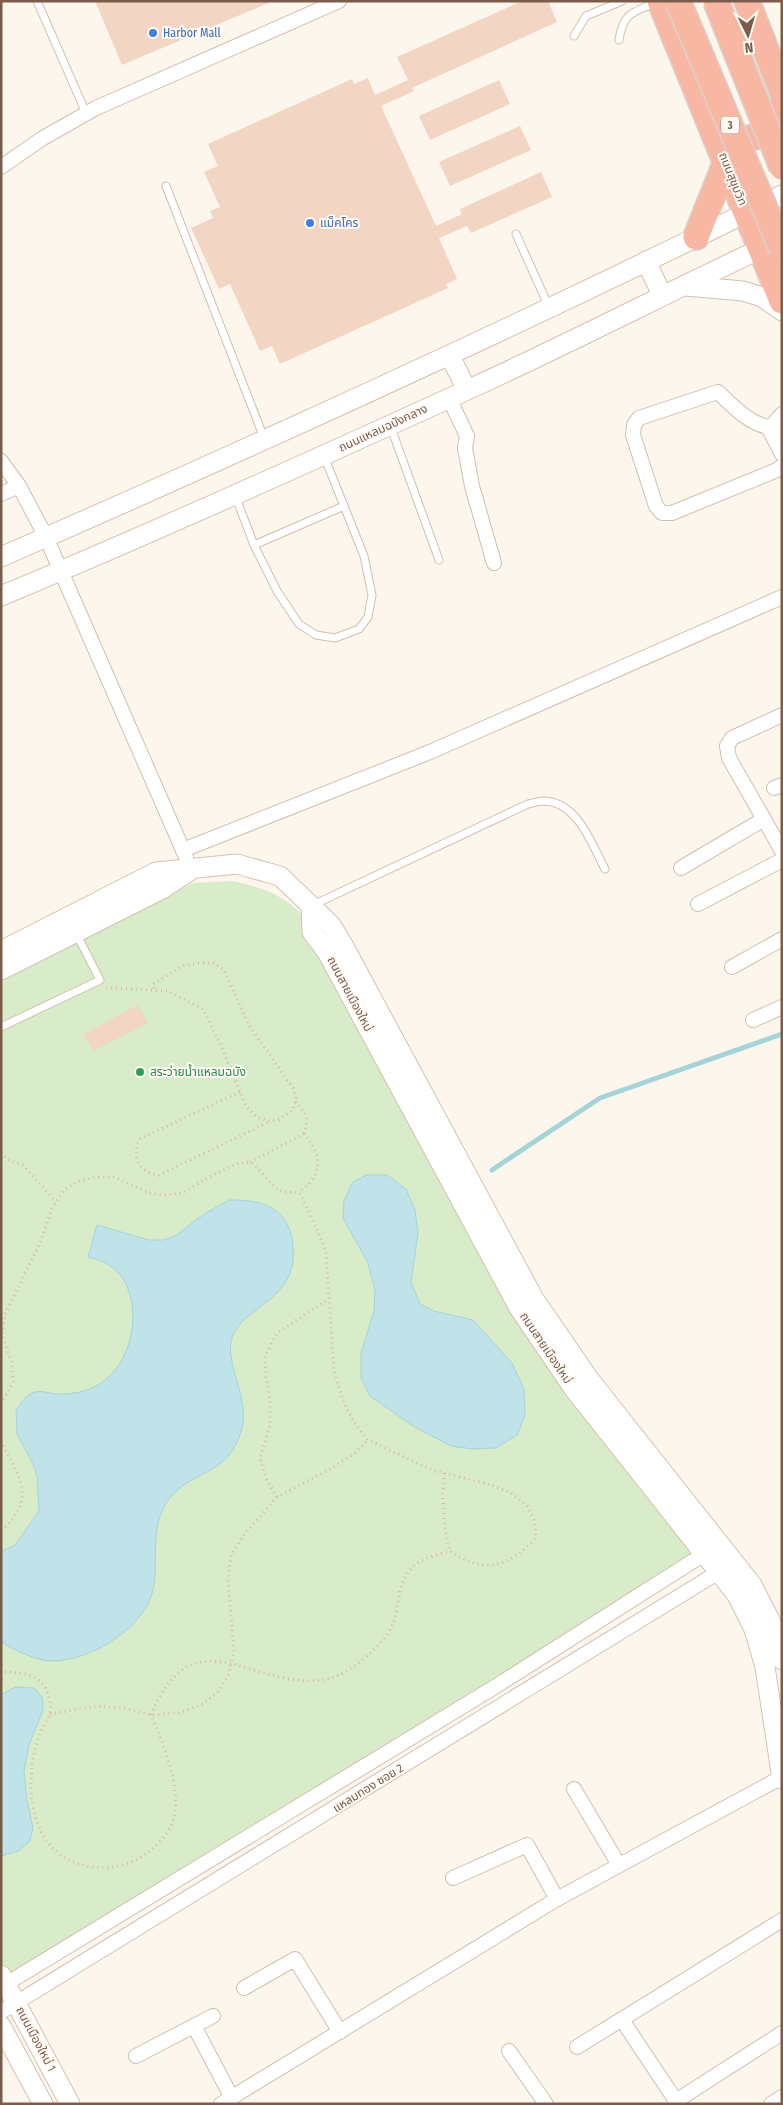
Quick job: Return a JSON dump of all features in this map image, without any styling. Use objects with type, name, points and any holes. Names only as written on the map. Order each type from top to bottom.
[{"type":"highway","name":"ถนนสุขุมวิท","points":[[660,1],[746,212],[775,246]]},
{"type":"highway","name":"ถนนสุขุมวิท","points":[[678,1],[775,246],[782,301]]},
{"type":"highway","points":[[716,1],[782,167]]},
{"type":"highway","points":[[747,1],[782,91]]},
{"type":"highway","points":[[709,121],[729,137],[745,139],[761,134],[774,124],[782,105]]},
{"type":"highway","points":[[696,237],[726,162]]},
{"type":"main road","points":[[1,557],[265,441],[450,356],[782,195]]},
{"type":"main road","name":"ถนนแหลมฉบังกลาง","points":[[1,596],[324,455],[467,390],[683,285],[775,246]]},
{"type":"main road","points":[[646,261],[662,295]]},
{"type":"main road","points":[[683,285],[743,291],[762,298],[782,311]]},
{"type":"main road","points":[[450,356],[467,390]]},
{"type":"main road","points":[[1,951],[162,889],[192,869],[237,864],[280,876],[311,906]]},
{"type":"main road","name":"ถนนสายเมืองใหม่","points":[[311,906],[312,932],[386,1043],[519,1308],[574,1372],[727,1567],[752,1585],[771,1622],[782,1660]]},
{"type":"main road","points":[[1,970],[72,924]]},
{"type":"main road","name":"ถนนสายเมืองใหม่","points":[[727,1567],[737,1595],[754,1628],[765,1668],[782,1778]]},
{"type":"main road","name":"ถนนเมืองใหม่ 1","points":[[3,1982],[9,2008],[70,2104]]},
{"type":"main road","name":"ถนนเมืองใหม่ 1","points":[[1,2026],[43,2104]]},
{"type":"street","points":[[1,168],[43,138],[86,113],[339,1]]},
{"type":"street","points":[[775,429],[738,412],[718,392],[639,418],[634,425],[633,435],[656,506],[662,513],[672,513],[777,470],[782,466]]},
{"type":"street","points":[[449,398],[467,436],[465,448],[472,486],[494,563]]},
{"type":"street","points":[[782,414],[775,429],[782,454]]},
{"type":"street","points":[[1,461],[19,486],[46,537],[182,850],[192,869]]},
{"type":"street","points":[[1,494],[19,486]]},
{"type":"street","points":[[182,850],[430,752],[782,597]]},
{"type":"street","points":[[782,715],[732,738],[727,746],[729,758],[782,851]]},
{"type":"street","points":[[682,868],[764,819]]},
{"type":"street","points":[[698,904],[782,860]]},
{"type":"street","points":[[732,967],[782,939]]},
{"type":"street","points":[[753,1020],[782,1008]]},
{"type":"street","name":"แหลมทอง ซอย 2","points":[[3,1982],[181,1878],[493,1688],[712,1549]]},
{"type":"street","name":"แหลมทอง ซอย 2","points":[[9,2008],[727,1567]]},
{"type":"street","points":[[194,2026],[227,2101],[557,1898],[782,1778]]},
{"type":"street","points":[[574,1789],[620,1865]]},
{"type":"street","points":[[317,1795],[329,1812]]},
{"type":"street","points":[[452,1878],[527,1845],[557,1898]]},
{"type":"street","points":[[181,1878],[195,1894]]},
{"type":"street","points":[[577,2047],[782,1920]]},
{"type":"street","points":[[244,1988],[295,1959],[340,2032]]},
{"type":"street","points":[[136,2056],[214,2016]]},
{"type":"street","points":[[622,2020],[677,2102],[782,2033]]},
{"type":"street","points":[[509,2051],[546,2104]]},
{"type":"street","points":[[771,2104],[782,2097]]},
{"type":"lane","points":[[38,1],[86,113]]},
{"type":"lane","points":[[574,36],[586,16],[622,1]]},
{"type":"lane","points":[[619,40],[621,26],[629,14],[660,1]]},
{"type":"lane","points":[[166,186],[265,441]]},
{"type":"lane","points":[[516,234],[549,307]]},
{"type":"lane","points":[[390,425],[439,560]]},
{"type":"lane","points":[[235,495],[254,545],[277,591],[299,624],[316,635],[335,638],[359,629],[368,616],[372,595],[364,556],[324,455]]},
{"type":"lane","points":[[254,545],[344,506]]},
{"type":"lane","points":[[311,906],[528,804],[544,801],[569,811],[580,822],[606,869]]},
{"type":"lane","points":[[1,1028],[100,980],[72,924]]},
{"type":"path","points":[[154,989],[153,984],[182,966],[214,962],[224,970],[249,1025],[293,1088],[295,1102],[293,1110],[286,1116],[271,1121],[159,1175],[150,1174],[143,1170],[138,1164],[136,1146],[139,1139],[240,1092]]},
{"type":"path","points":[[100,980],[105,988],[167,991],[203,1009],[246,1106],[257,1117],[271,1121]]},
{"type":"path","points":[[1,1404],[13,1382],[12,1364],[2,1332],[3,1314],[41,1241],[52,1208],[65,1189],[78,1181],[97,1177],[114,1177],[150,1193],[164,1195],[182,1192],[218,1172],[239,1163],[250,1162],[304,1134],[308,1121],[304,1111],[295,1102]]},
{"type":"path","points":[[250,1162],[261,1170],[278,1191],[289,1194],[299,1192],[309,1186],[316,1177],[318,1164],[317,1153],[304,1134]]},
{"type":"path","points":[[1,1153],[8,1160],[23,1165],[56,1202]]},
{"type":"path","points":[[299,1192],[326,1252],[334,1371],[343,1401],[354,1422],[368,1440],[432,1470],[488,1484],[511,1493],[527,1506],[535,1522],[536,1537],[523,1551],[508,1561],[486,1565],[465,1562],[450,1551],[444,1528],[442,1501],[444,1474]]},
{"type":"path","points":[[278,1497],[266,1479],[260,1458],[270,1426],[270,1399],[265,1356],[277,1333],[330,1299]]},
{"type":"path","points":[[50,1714],[97,1706],[123,1708],[151,1716],[179,1714],[201,1705],[218,1693],[228,1676],[232,1664],[234,1628],[228,1579],[231,1556],[244,1534],[278,1497],[327,1471],[355,1453],[368,1440]]},
{"type":"path","points":[[1,1441],[18,1472],[23,1486],[21,1503],[14,1520],[1,1531]]},
{"type":"path","points":[[1,1672],[18,1672],[37,1678],[46,1690],[50,1714],[40,1732],[33,1757],[30,1783],[39,1827],[48,1843],[60,1853],[87,1867],[117,1867],[134,1862],[163,1839],[173,1821],[175,1804],[174,1783],[164,1746],[151,1716],[160,1694],[173,1678],[190,1665],[209,1661],[232,1664],[285,1679],[331,1678],[354,1666],[373,1650],[391,1628],[402,1582],[413,1567],[430,1557],[450,1551]]},
{"type":"green space","points":[[233,881],[271,892],[303,915],[302,930],[704,1554],[6,1984],[1,1975],[1,982],[192,883]]},
{"type":"water","points":[[366,1175],[387,1175],[406,1189],[415,1210],[418,1233],[411,1282],[420,1304],[434,1311],[473,1320],[512,1363],[524,1389],[525,1415],[517,1435],[496,1448],[472,1449],[451,1446],[413,1426],[370,1396],[361,1378],[361,1353],[374,1311],[375,1290],[368,1263],[343,1218],[344,1201],[352,1183]]},
{"type":"water","points":[[229,1200],[254,1202],[276,1211],[287,1224],[292,1238],[293,1251],[293,1261],[289,1275],[282,1287],[273,1297],[243,1321],[235,1331],[231,1342],[232,1362],[243,1407],[242,1428],[236,1445],[228,1457],[185,1484],[174,1493],[165,1505],[157,1528],[154,1586],[151,1597],[135,1622],[110,1642],[80,1656],[50,1661],[31,1657],[1,1642],[1,1552],[15,1545],[39,1511],[37,1477],[34,1466],[17,1434],[16,1410],[26,1397],[35,1392],[71,1394],[93,1388],[110,1376],[128,1346],[133,1318],[132,1303],[125,1282],[118,1272],[108,1264],[88,1257],[97,1225],[149,1240],[163,1240],[175,1236],[204,1214]]},
{"type":"water","points":[[15,1687],[34,1688],[42,1697],[43,1710],[29,1745],[24,1771],[27,1800],[33,1828],[30,1841],[18,1851],[1,1856],[1,1695]]},
{"type":"building","name":"Harbor Mall","points":[[95,1],[273,1],[122,65]]},
{"type":"building","name":"แม็คโคร","points":[[522,1],[548,1],[557,22],[412,88],[414,91],[381,106],[436,226],[462,214],[460,209],[541,172],[552,197],[471,233],[467,226],[439,238],[457,279],[446,284],[448,288],[280,364],[272,346],[260,351],[230,284],[219,289],[191,228],[213,218],[210,211],[220,207],[204,172],[218,166],[208,144],[352,79],[354,84],[368,78],[375,95],[408,80],[397,57]]},
{"type":"building","points":[[499,80],[510,104],[430,140],[419,116]]},
{"type":"building","points":[[520,126],[531,150],[450,186],[439,162]]},
{"type":"building","points":[[138,1005],[148,1023],[93,1051],[84,1034]]},
{"type":"waterway","points":[[492,1170],[600,1098],[782,1034]]},
{"type":"place","name":"Harbor Mall","points":[[153,33]]},
{"type":"place","name":"แม็คโคร","points":[[310,223]]},
{"type":"place","name":"สระว่ายน้ำแหลมฉบัง","points":[[140,1072]]}]
